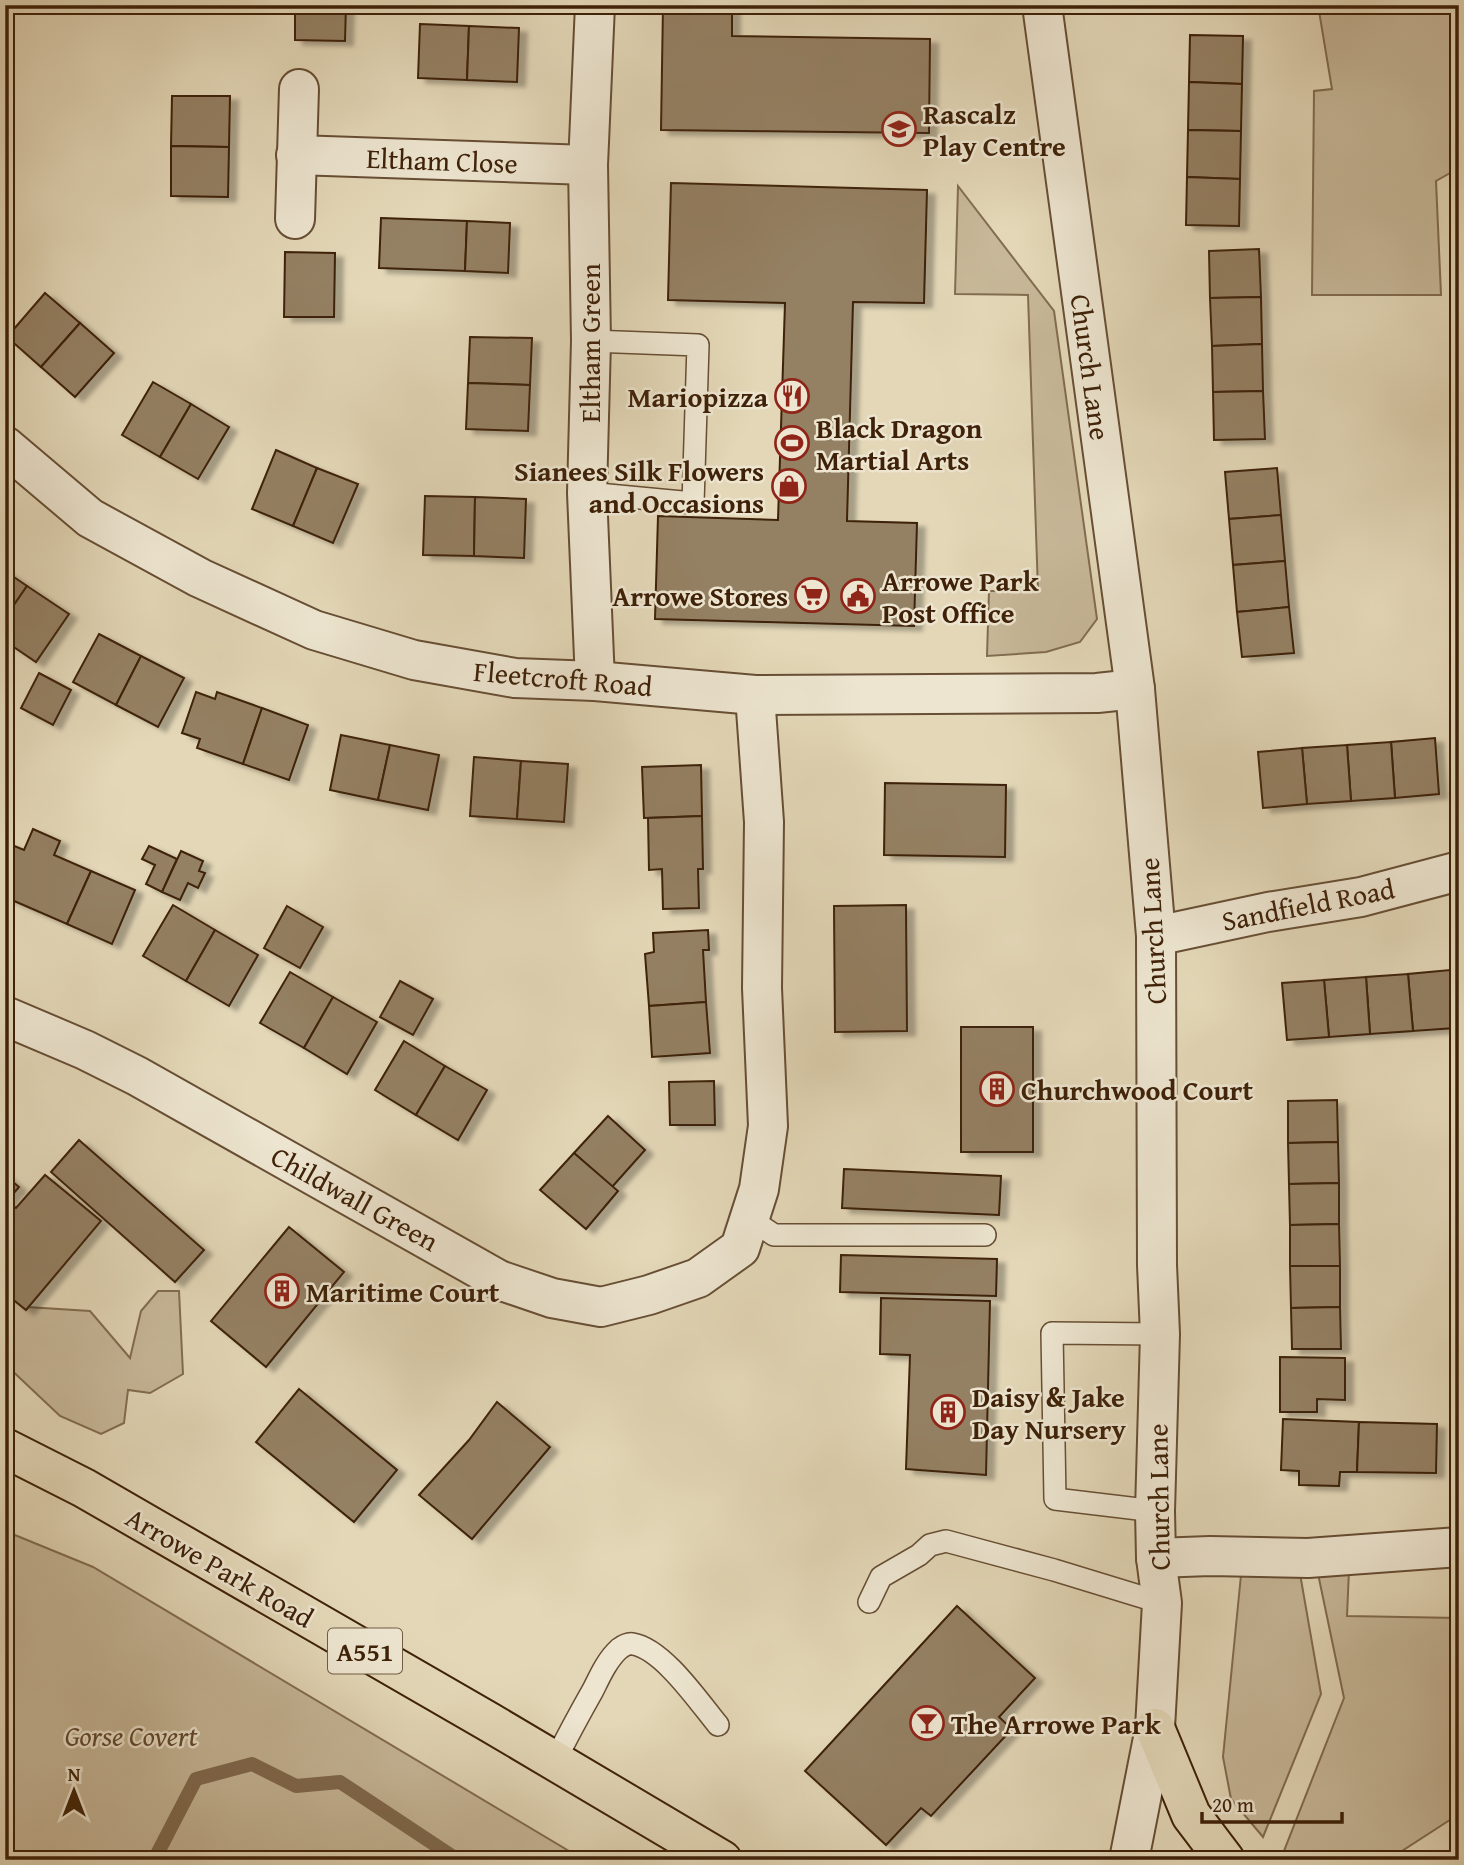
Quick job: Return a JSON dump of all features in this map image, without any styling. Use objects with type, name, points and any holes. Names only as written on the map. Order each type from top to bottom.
[{"type":"main road","name":"Arrowe Park Road","points":[[5,1448],[84,1488],[555,1760],[722,1860]]},
{"type":"main road","points":[[1155,1728],[1192,1815],[1225,1860]]},
{"type":"street","name":"Eltham Green","points":[[595,5],[588,165],[591,341],[587,493],[595,681]]},
{"type":"street","name":"Church Lane","points":[[1042,5],[1135,688],[1156,936],[1157,1251],[1160,1334],[1155,1511],[1161,1603],[1155,1728],[1129,1860]]},
{"type":"street","points":[[295,219],[299,89]]},
{"type":"street","name":"Eltham Close","points":[[296,155],[588,165]]},
{"type":"street","name":"Fleetcroft Road","points":[[5,446],[90,518],[200,578],[314,630],[414,660],[515,678],[595,681],[755,695],[1097,693],[1135,688]]},
{"type":"street","name":"Childwall Green","points":[[5,1016],[85,1050],[137,1076],[499,1280],[552,1298],[601,1307],[649,1295],[698,1278],[740,1248],[759,1189],[768,1126],[762,988],[764,822],[755,695]]},
{"type":"street","name":"Sandfield Road","points":[[1156,936],[1268,912],[1361,897],[1459,871]]},
{"type":"street","points":[[1156,1558],[1308,1558],[1459,1547]]},
{"type":"lane","points":[[587,493],[693,503],[698,345],[591,341]]},
{"type":"lane","points":[[749,1218],[774,1235],[985,1235]]},
{"type":"lane","points":[[1155,1511],[1055,1499],[1052,1333],[1160,1334]]},
{"type":"lane","points":[[869,1602],[881,1577],[919,1555],[930,1545],[946,1541],[1161,1603]]},
{"type":"lane","points":[[555,1760],[606,1666],[625,1645],[633,1644],[645,1648],[666,1664],[718,1725]]},
{"type":"green space","points":[[1318,5],[1459,5],[1459,168],[1436,181],[1441,295],[1312,295],[1314,91],[1332,89]]},
{"type":"green space","points":[[958,186],[1054,311],[1097,619],[1080,642],[1046,652],[987,656],[989,591],[1038,591],[1028,295],[955,294]]},
{"type":"green space","points":[[5,1290],[27,1307],[90,1311],[130,1358],[141,1311],[158,1291],[179,1291],[183,1374],[150,1393],[128,1390],[124,1423],[101,1434],[60,1416],[5,1364]]},
{"type":"green space","name":"Gorse Covert","points":[[5,1531],[93,1567],[584,1860],[5,1860]]},
{"type":"green space","points":[[1242,1565],[1299,1568],[1321,1694],[1263,1837],[1231,1799],[1223,1757]]},
{"type":"green space","points":[[1317,1569],[1349,1570],[1347,1616],[1459,1618],[1459,1814],[1388,1860],[1309,1860],[1284,1851],[1344,1698]]},
{"type":"building","points":[[295,5],[346,5],[345,41],[295,40]]},
{"type":"building","points":[[663,5],[732,5],[732,36],[930,39],[929,133],[661,130]]},
{"type":"building","points":[[420,24],[469,26],[467,80],[418,78]]},
{"type":"building","points":[[469,26],[519,28],[517,82],[467,80]]},
{"type":"building","points":[[1190,35],[1243,36],[1242,84],[1189,82]]},
{"type":"building","points":[[1189,82],[1242,84],[1241,131],[1188,130]]},
{"type":"building","points":[[172,96],[230,96],[229,147],[171,146]]},
{"type":"building","points":[[1188,130],[1241,131],[1240,179],[1187,177]]},
{"type":"building","points":[[171,146],[229,147],[228,197],[171,196]]},
{"type":"building","points":[[1187,177],[1240,179],[1239,226],[1186,225]]},
{"type":"building","points":[[671,183],[927,190],[924,303],[853,302],[847,521],[917,523],[914,626],[655,619],[658,516],[778,520],[785,303],[668,300]]},
{"type":"building","points":[[381,218],[467,221],[465,271],[379,268]]},
{"type":"building","points":[[467,221],[510,223],[508,273],[465,271]]},
{"type":"building","points":[[1259,249],[1261,297],[1210,298],[1209,251]]},
{"type":"building","points":[[285,252],[335,253],[334,317],[284,317]]},
{"type":"building","points":[[45,293],[80,323],[41,367],[7,337]]},
{"type":"building","points":[[1261,297],[1262,344],[1212,346],[1210,298]]},
{"type":"building","points":[[80,323],[114,353],[75,397],[41,367]]},
{"type":"building","points":[[470,337],[532,338],[530,385],[468,383]]},
{"type":"building","points":[[1262,344],[1263,391],[1213,392],[1212,346]]},
{"type":"building","points":[[153,382],[191,404],[160,457],[122,435]]},
{"type":"building","points":[[468,383],[530,385],[528,431],[466,429]]},
{"type":"building","points":[[1263,391],[1265,439],[1214,440],[1213,392]]},
{"type":"building","points":[[191,404],[229,427],[198,479],[160,457]]},
{"type":"building","points":[[276,450],[317,468],[293,526],[252,509]]},
{"type":"building","points":[[317,468],[358,484],[333,543],[293,526]]},
{"type":"building","points":[[1277,468],[1281,515],[1229,519],[1225,472]]},
{"type":"building","points":[[425,496],[475,497],[474,556],[423,555]]},
{"type":"building","points":[[475,497],[526,499],[524,558],[474,556]]},
{"type":"building","points":[[1281,515],[1285,561],[1233,565],[1229,519]]},
{"type":"building","points":[[1285,561],[1289,607],[1237,612],[1233,565]]},
{"type":"building","points":[[5,571],[27,586],[5,618]]},
{"type":"building","points":[[27,586],[69,614],[36,662],[5,641],[5,618]]},
{"type":"building","points":[[1289,607],[1294,653],[1242,657],[1237,612]]},
{"type":"building","points":[[99,634],[141,656],[116,705],[73,682]]},
{"type":"building","points":[[141,656],[184,678],[158,727],[116,705]]},
{"type":"building","points":[[39,673],[71,690],[53,725],[21,708]]},
{"type":"building","points":[[196,692],[215,699],[217,692],[262,708],[243,764],[197,748],[200,739],[182,733]]},
{"type":"building","points":[[1459,707],[1459,726],[1452,710]]},
{"type":"building","points":[[262,708],[308,725],[289,780],[243,764]]},
{"type":"building","points":[[341,735],[390,745],[378,800],[330,790]]},
{"type":"building","points":[[1435,738],[1439,794],[1395,798],[1391,742]]},
{"type":"building","points":[[1391,742],[1395,798],[1351,801],[1347,745]]},
{"type":"building","points":[[390,745],[439,755],[428,810],[378,800]]},
{"type":"building","points":[[1347,745],[1351,801],[1307,804],[1302,748]]},
{"type":"building","points":[[1302,748],[1307,804],[1263,808],[1258,752]]},
{"type":"building","points":[[474,757],[521,761],[517,819],[470,816]]},
{"type":"building","points":[[521,761],[568,764],[564,822],[517,819]]},
{"type":"building","points":[[701,765],[702,816],[644,818],[642,767]]},
{"type":"building","points":[[885,783],[1006,785],[1005,857],[884,855]]},
{"type":"building","points":[[702,816],[703,869],[698,869],[699,908],[663,909],[662,869],[649,870],[648,818]]},
{"type":"building","points":[[33,829],[60,841],[54,855],[91,871],[67,924],[5,897],[5,846],[7,843],[24,850]]},
{"type":"building","points":[[149,846],[177,859],[162,892],[146,884],[155,865],[142,859]]},
{"type":"building","points":[[181,851],[203,861],[199,871],[205,873],[198,888],[188,883],[180,900],[162,892]]},
{"type":"building","points":[[91,871],[135,890],[112,944],[67,924]]},
{"type":"building","points":[[173,905],[215,930],[186,981],[143,956]]},
{"type":"building","points":[[906,905],[907,1031],[835,1032],[834,906]]},
{"type":"building","points":[[287,906],[323,927],[300,968],[264,948]]},
{"type":"building","points":[[215,930],[258,955],[229,1006],[186,981]]},
{"type":"building","points":[[708,930],[709,950],[703,950],[706,1002],[649,1006],[645,954],[654,952],[653,933]]},
{"type":"building","points":[[1450,970],[1455,1028],[1413,1031],[1408,974]]},
{"type":"building","points":[[290,972],[333,997],[304,1048],[260,1023]]},
{"type":"building","points":[[1408,974],[1413,1031],[1370,1034],[1366,977]]},
{"type":"building","points":[[1366,977],[1370,1034],[1329,1037],[1324,980]]},
{"type":"building","points":[[1324,980],[1329,1037],[1287,1040],[1282,983]]},
{"type":"building","points":[[400,981],[433,999],[413,1035],[380,1017]]},
{"type":"building","points":[[333,997],[377,1022],[347,1074],[304,1048]]},
{"type":"building","points":[[706,1002],[710,1053],[652,1057],[649,1006]]},
{"type":"building","name":"Churchwood Court","points":[[961,1027],[1033,1027],[1033,1152],[961,1152]]},
{"type":"building","points":[[404,1041],[445,1066],[416,1115],[375,1090]]},
{"type":"building","points":[[445,1066],[487,1090],[458,1140],[416,1115]]},
{"type":"building","points":[[714,1081],[715,1125],[670,1125],[669,1082]]},
{"type":"building","points":[[1337,1100],[1338,1142],[1288,1143],[1288,1101]]},
{"type":"building","points":[[608,1116],[645,1150],[612,1187],[574,1153]]},
{"type":"building","points":[[79,1140],[204,1250],[175,1282],[51,1172]]},
{"type":"building","points":[[1338,1142],[1339,1183],[1289,1184],[1288,1143]]},
{"type":"building","points":[[574,1153],[618,1191],[586,1229],[540,1190]]},
{"type":"building","points":[[844,1169],[1001,1176],[999,1215],[842,1208]]},
{"type":"building","points":[[5,1175],[19,1187],[7,1201],[16,1208],[45,1175],[101,1221],[26,1310],[5,1293]]},
{"type":"building","points":[[1339,1183],[1339,1224],[1290,1225],[1289,1184]]},
{"type":"building","points":[[1339,1224],[1340,1266],[1290,1266],[1290,1225]]},
{"type":"building","name":"Maritime Court","points":[[289,1227],[344,1272],[266,1367],[211,1321]]},
{"type":"building","points":[[841,1255],[997,1259],[996,1296],[840,1292]]},
{"type":"building","points":[[1290,1266],[1340,1266],[1340,1307],[1291,1308]]},
{"type":"building","name":"Daisy & Jake Day Nursery","points":[[881,1298],[990,1301],[986,1475],[906,1469],[910,1355],[880,1354]]},
{"type":"building","points":[[1340,1307],[1341,1349],[1292,1349],[1291,1308]]},
{"type":"building","points":[[1280,1357],[1345,1358],[1345,1400],[1317,1399],[1317,1412],[1280,1412]]},
{"type":"building","name":"Maritime Court","points":[[299,1389],[397,1470],[354,1522],[256,1442]]},
{"type":"building","points":[[1459,1401],[1459,1422],[1452,1403]]},
{"type":"building","points":[[497,1402],[550,1447],[472,1539],[419,1495],[469,1440]]},
{"type":"building","points":[[1283,1419],[1359,1422],[1357,1472],[1340,1472],[1339,1486],[1299,1485],[1299,1471],[1281,1470]]},
{"type":"building","points":[[1359,1422],[1437,1424],[1436,1473],[1357,1472]]},
{"type":"building","name":"The Arrowe Park","points":[[957,1606],[1035,1678],[999,1717],[1012,1729],[931,1816],[921,1808],[886,1845],[805,1771]]},
{"type":"waterway","points":[[154,1860],[196,1779],[252,1764],[296,1786],[340,1782],[458,1860]]},
{"type":"place","name":"Rascalz Play Centre","points":[[899,129]]},
{"type":"place","name":"Mariopizza","points":[[792,396]]},
{"type":"place","name":"Black Dragon Martial Arts","points":[[792,443]]},
{"type":"place","name":"Sianees Silk Flowers and Occasions","points":[[789,486]]},
{"type":"place","name":"Arrowe Stores","points":[[812,595]]},
{"type":"place","name":"Arrowe Park Post Office","points":[[858,596]]},
{"type":"place","name":"Churchwood Court","points":[[997,1089]]},
{"type":"place","name":"Maritime Court","points":[[282,1291]]},
{"type":"place","name":"Daisy & Jake Day Nursery","points":[[948,1412]]},
{"type":"place","name":"The Arrowe Park","points":[[927,1723]]}]
